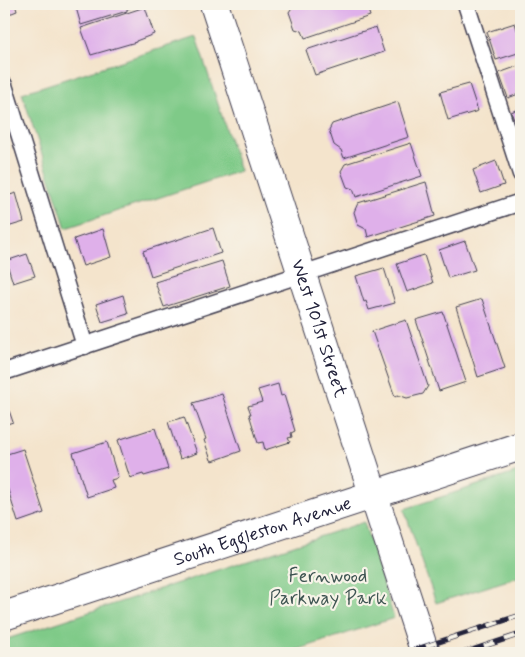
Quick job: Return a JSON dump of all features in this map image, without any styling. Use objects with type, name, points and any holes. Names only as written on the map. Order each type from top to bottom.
[{"type":"street","name":"West 101st Street","points":[[214,4],[425,653]]},
{"type":"street","name":"South Eggleston Avenue","points":[[4,616],[521,446]]},
{"type":"lane","points":[[466,4],[521,174]]},
{"type":"lane","points":[[4,85],[85,346]]},
{"type":"lane","points":[[4,372],[521,202]]},
{"type":"green space","points":[[196,37],[240,171],[66,228],[22,93]]},
{"type":"green space","name":"Fernwood Parkway Park","points":[[521,471],[521,576],[436,603],[404,509]]},
{"type":"green space","name":"Fernwood Parkway Park","points":[[364,522],[394,618],[287,653],[4,653],[4,640]]},
{"type":"building","points":[[4,4],[15,4],[17,11],[4,16]]},
{"type":"building","points":[[75,4],[142,4],[127,9],[127,11],[81,25]]},
{"type":"building","points":[[300,4],[366,4],[370,16],[305,38],[302,31],[295,29],[289,12],[293,6]]},
{"type":"building","points":[[145,7],[154,34],[136,42],[91,55],[81,28]]},
{"type":"building","points":[[515,23],[521,43],[521,52],[496,60],[487,32]]},
{"type":"building","points":[[376,27],[384,52],[315,75],[306,50]]},
{"type":"building","points":[[521,65],[521,93],[508,98],[499,73]]},
{"type":"building","points":[[469,84],[478,111],[448,120],[440,92]]},
{"type":"building","points":[[398,102],[409,137],[344,158],[341,150],[334,145],[329,130],[332,124]]},
{"type":"building","points":[[521,108],[521,138],[511,112]]},
{"type":"building","points":[[411,143],[422,176],[356,197],[353,189],[347,187],[341,171],[345,164]]},
{"type":"building","points":[[496,161],[504,185],[481,193],[473,170]]},
{"type":"building","points":[[426,182],[435,216],[368,237],[366,229],[358,225],[354,212],[358,203]]},
{"type":"building","points":[[16,193],[24,222],[4,228],[4,197]]},
{"type":"building","points":[[213,228],[221,253],[151,276],[143,251]]},
{"type":"building","points":[[103,229],[111,257],[83,266],[74,239]]},
{"type":"building","points":[[465,241],[475,270],[448,278],[439,250]]},
{"type":"building","points":[[27,254],[35,276],[13,283],[6,261]]},
{"type":"building","points":[[424,255],[433,283],[407,292],[397,264]]},
{"type":"building","points":[[222,261],[230,286],[164,307],[155,282]]},
{"type":"building","points":[[384,268],[395,303],[369,310],[366,301],[364,302],[356,276]]},
{"type":"building","points":[[123,295],[128,314],[102,322],[96,304]]},
{"type":"building","points":[[482,299],[505,368],[478,377],[456,307]]},
{"type":"building","points":[[443,312],[466,382],[439,391],[416,320]]},
{"type":"building","points":[[406,320],[428,386],[423,394],[407,398],[398,395],[395,397],[372,331]]},
{"type":"building","points":[[278,384],[281,396],[284,395],[295,431],[291,433],[292,437],[288,438],[290,442],[265,450],[263,442],[258,443],[248,406],[262,402],[258,390]]},
{"type":"building","points":[[222,394],[241,451],[213,461],[204,440],[206,439],[193,403]]},
{"type":"building","points":[[4,396],[13,422],[4,425]]},
{"type":"building","points":[[184,417],[197,453],[180,459],[168,422]]},
{"type":"building","points":[[155,428],[168,469],[130,478],[118,440]]},
{"type":"building","points":[[107,442],[118,478],[111,480],[114,488],[87,497],[73,453]]},
{"type":"building","points":[[23,449],[44,513],[18,522],[4,477],[4,455]]},
{"type":"railway","points":[[405,653],[521,615]]},
{"type":"railway","points":[[463,653],[521,634]]}]
